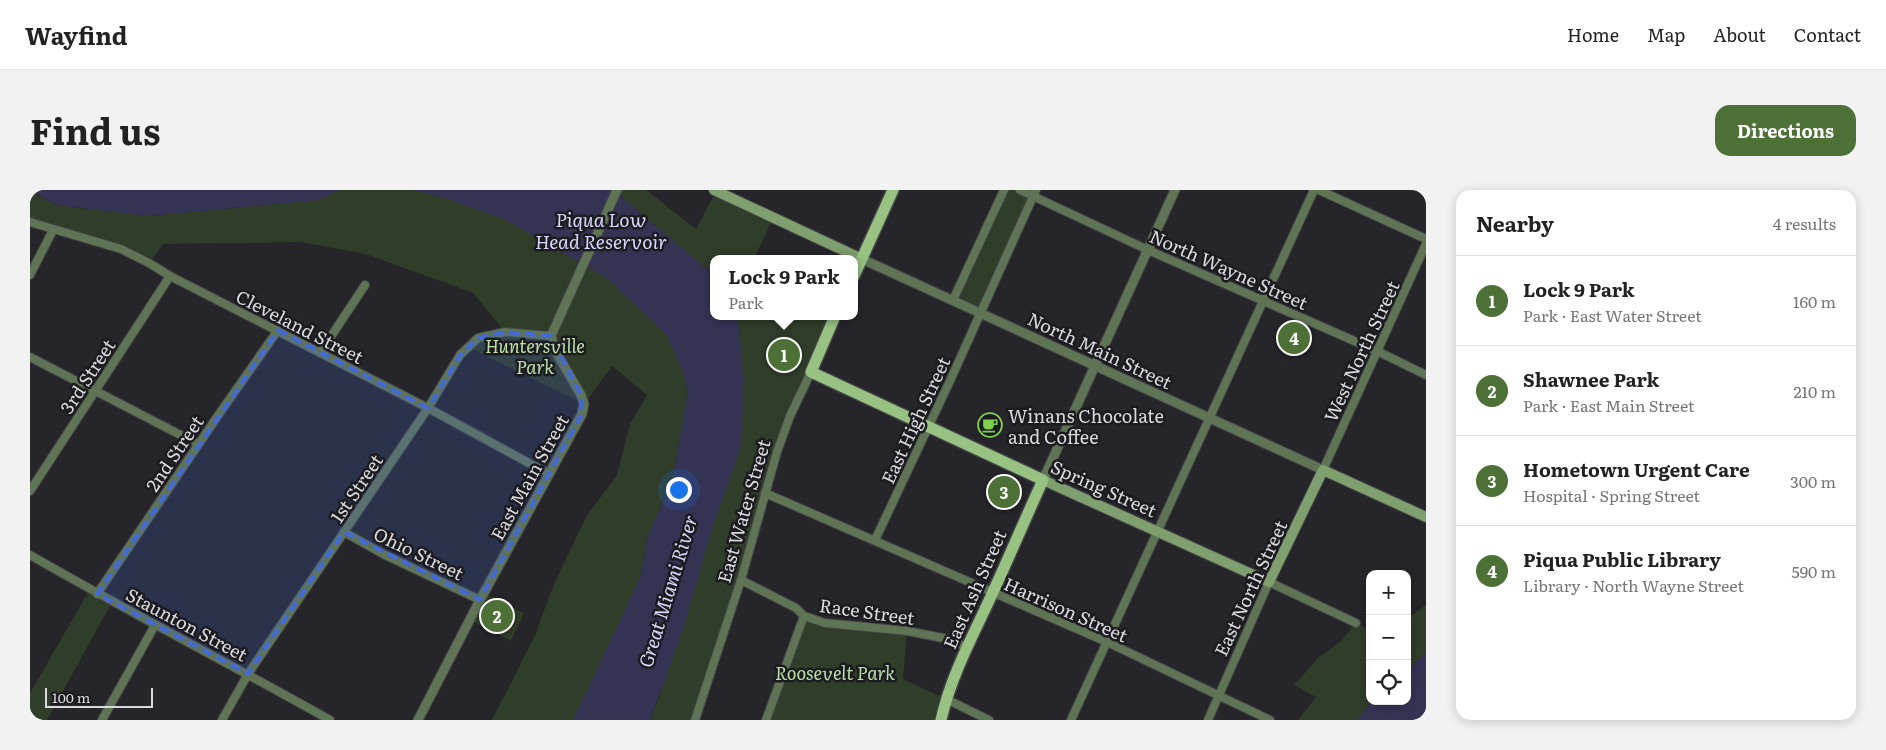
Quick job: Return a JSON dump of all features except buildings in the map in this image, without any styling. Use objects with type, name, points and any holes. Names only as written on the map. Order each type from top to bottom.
[{"type":"main road","name":"North Main Street","points":[[714,190],[853,255]]},
{"type":"main road","points":[[858,268],[893,190]]},
{"type":"main road","name":"North Main Street","points":[[858,257],[862,259]]},
{"type":"main road","name":"East Water Street","points":[[811,372],[834,320]]},
{"type":"main road","name":"Spring Street","points":[[811,372],[1269,582]]},
{"type":"main road","name":"North Main Street","points":[[1323,470],[1426,517]]},
{"type":"main road","name":"East North Street","points":[[1269,582],[1323,470]]},
{"type":"main road","name":"East Ash Street","points":[[941,720],[946,699],[966,647],[993,593],[1043,480]]},
{"type":"street","points":[[551,336],[617,190]]},
{"type":"street","points":[[952,300],[1004,190]]},
{"type":"street","name":"North Wayne Street","points":[[1020,190],[1035,193],[1148,250],[1264,300],[1426,375]]},
{"type":"street","name":"East Ash Street","points":[[1043,480],[1175,190]]},
{"type":"street","points":[[1071,720],[1314,190]]},
{"type":"street","points":[[1319,190],[1426,239]]},
{"type":"street","name":"East High Street","points":[[875,540],[1035,193]]},
{"type":"street","name":"Cleveland Street","points":[[30,222],[121,249],[428,408],[549,474]]},
{"type":"street","points":[[30,275],[53,230]]},
{"type":"street","name":"West North Street","points":[[1323,470],[1426,244]]},
{"type":"street","name":"North Main Street","points":[[862,259],[1323,470]]},
{"type":"street","name":"3rd Street","points":[[30,491],[170,276]]},
{"type":"street","points":[[320,353],[365,285]]},
{"type":"street","name":"2nd Street","points":[[97,594],[198,444],[278,330]]},
{"type":"street","name":"1st Street","points":[[222,720],[248,674],[428,408],[460,354],[478,338],[505,332],[551,336]]},
{"type":"street","name":"East Main Street","points":[[418,720],[480,600],[582,414],[584,404],[556,352],[551,336]]},
{"type":"street","points":[[30,357],[198,444]]},
{"type":"street","name":"East Water Street","points":[[695,720],[741,580],[777,452],[790,416],[811,372]]},
{"type":"street","name":"Harrison Street","points":[[765,493],[1107,642],[1270,720]]},
{"type":"street","name":"Ohio Street","points":[[344,532],[385,555],[480,600]]},
{"type":"street","name":"Staunton Street","points":[[30,554],[97,594],[330,720]]},
{"type":"street","name":"Race Street","points":[[741,580],[796,608],[804,616],[825,623],[915,632],[948,639],[966,647]]},
{"type":"street","name":"Spring Street","points":[[1269,582],[1356,623]]},
{"type":"street","name":"East North Street","points":[[1208,720],[1269,582]]},
{"type":"street","points":[[766,720],[804,616]]},
{"type":"street","points":[[102,720],[155,625]]},
{"type":"street","points":[[946,699],[989,720]]},
{"type":"highlighted area","points":[[278,330],[428,408],[460,355],[478,338],[505,332],[551,336],[581,395],[582,414],[480,600],[344,532],[248,674],[97,594]]},
{"type":"green space","name":"Huntersville Park","points":[[340,190],[414,190],[445,198],[506,220],[607,278],[666,334],[681,367],[688,392],[673,477],[648,536],[640,578],[573,720],[492,720],[535,635],[554,584],[586,517],[617,475],[630,424],[647,395],[612,366],[584,404],[468,347],[478,338],[505,332],[473,293],[366,254],[300,242],[163,244],[149,263],[121,249],[30,222],[30,191],[56,205],[148,216],[317,200]]},
{"type":"green space","points":[[613,190],[646,190],[696,229],[716,191],[773,218],[756,255],[710,255],[710,272]]},
{"type":"green space","points":[[1004,190],[1020,190],[1033,197],[981,313],[953,300]]},
{"type":"green space","points":[[738,320],[833,320],[790,416],[695,720],[650,720],[713,525],[740,450],[741,345]]},
{"type":"green space","points":[[90,589],[112,602],[47,720],[30,720],[30,693]]},
{"type":"green space","points":[[484,593],[524,613],[511,641],[470,620]]},
{"type":"green space","points":[[1426,605],[1426,653],[1411,666],[1411,660],[1411,615]]},
{"type":"green space","name":"Roosevelt Park","points":[[804,616],[825,623],[907,631],[903,679],[946,699],[941,720],[766,720]]},
{"type":"green space","points":[[1356,623],[1366,628],[1366,705],[1369,705],[1357,720],[1298,720],[1316,697],[1294,685],[1318,658],[1340,642]]},
{"type":"water","points":[[30,190],[340,190],[317,200],[148,216],[56,205]]},
{"type":"water","name":"Piqua Low Head Reservoir","points":[[414,190],[613,190],[710,272],[710,320],[738,320],[744,397],[740,450],[713,525],[683,630],[650,720],[573,720],[640,578],[648,536],[673,477],[688,392],[681,367],[666,334],[607,278],[506,220],[445,198]]},
{"type":"water","points":[[1426,653],[1426,720],[1357,720],[1369,705],[1411,705],[1411,666]]},
{"type":"place","name":"Piqua Public Library","points":[[1294,338]]},
{"type":"place","name":"Lock 9 Park","points":[[784,355]]},
{"type":"place","name":"Winans Chocolate and Coffee","points":[[990,425]]},
{"type":"place","name":"Hometown Urgent Care","points":[[1004,492]]},
{"type":"place","name":"Shawnee Park","points":[[497,616]]},
{"type":"water label","name":"Great Miami River","points":[[667,591]]}]
